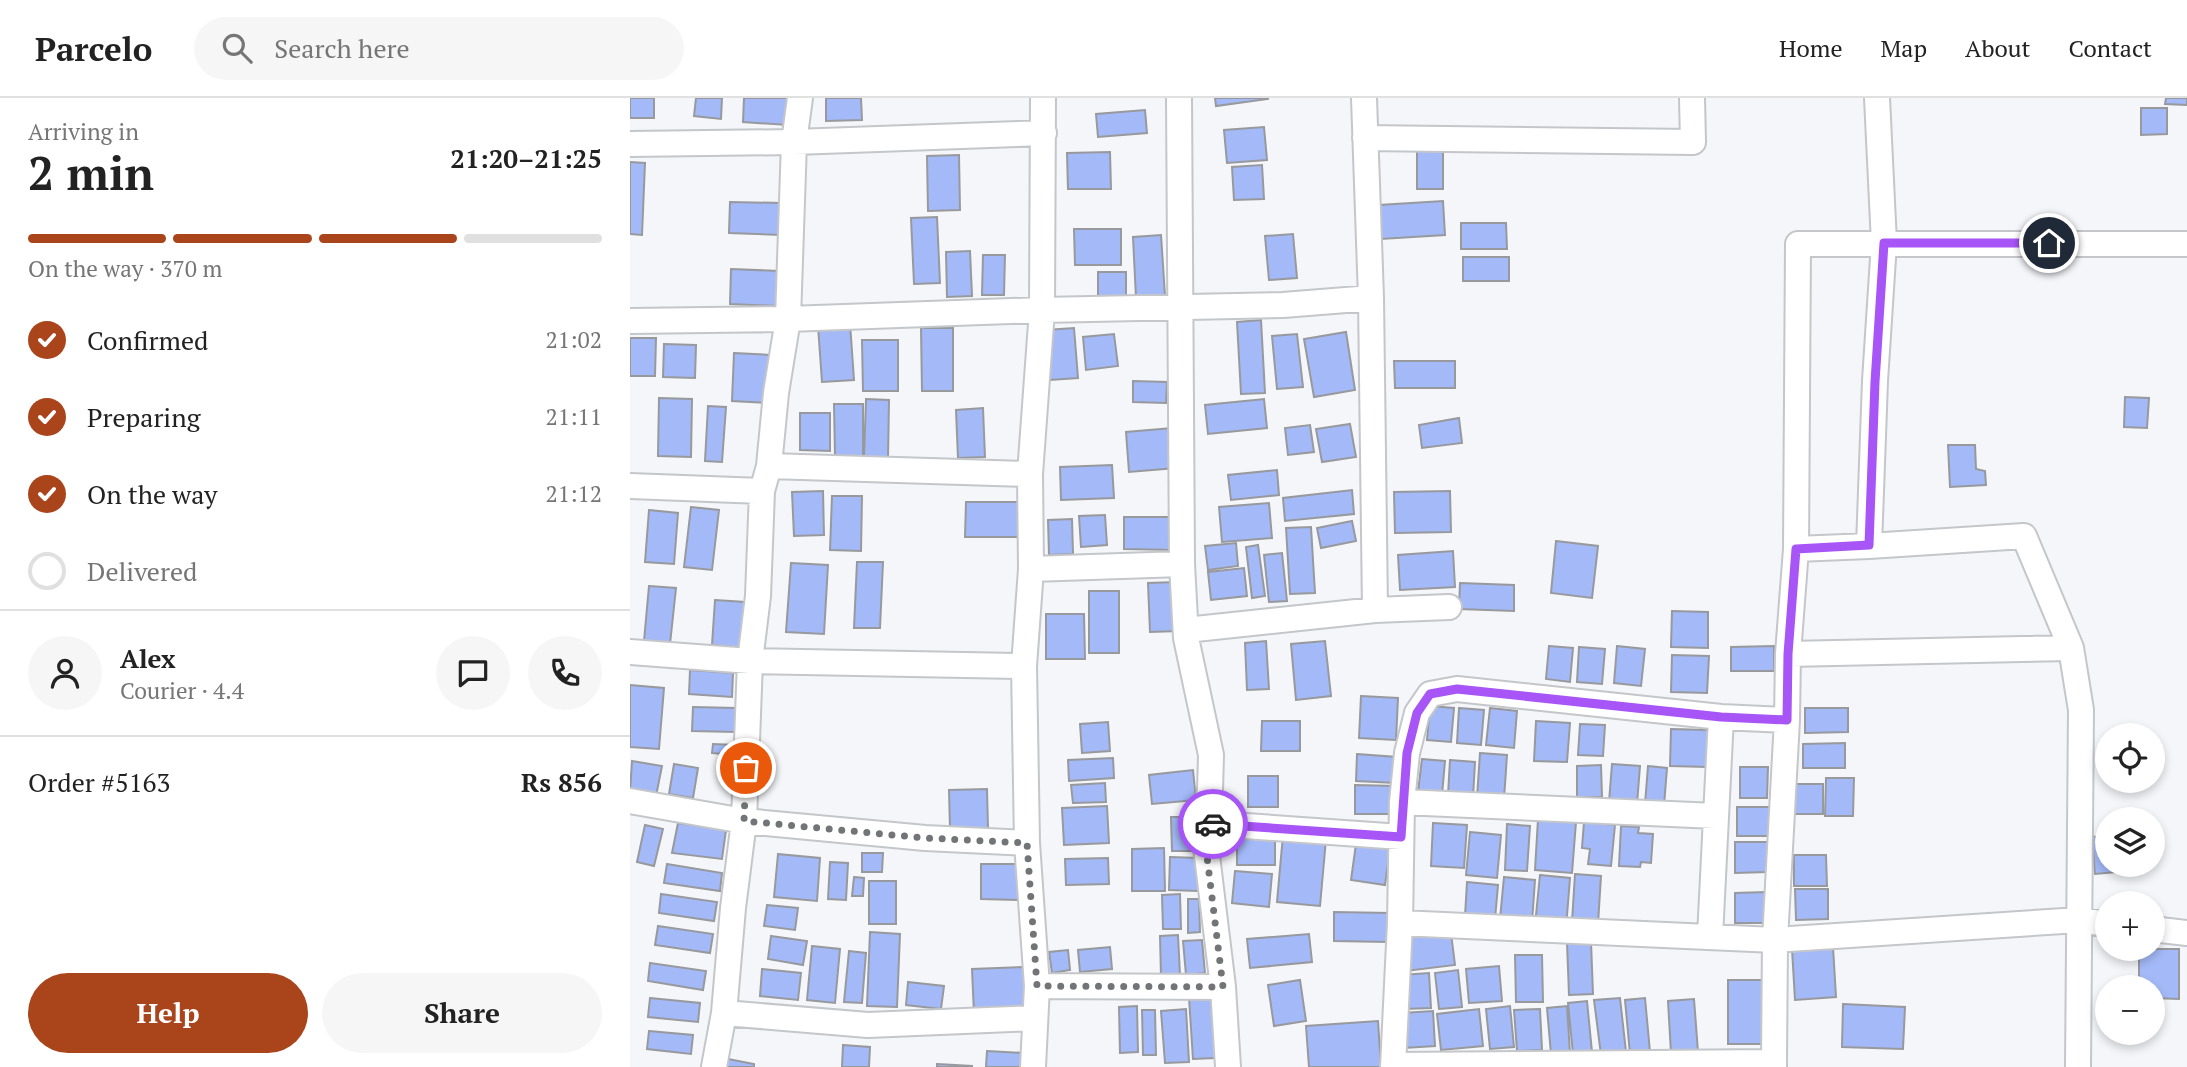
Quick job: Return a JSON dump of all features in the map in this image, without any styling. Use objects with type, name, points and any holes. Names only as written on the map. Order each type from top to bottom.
[{"type":"street","points":[[714,1067],[724,1013],[744,821],[750,661],[758,596],[762,491],[769,466],[776,393],[788,319],[794,142],[800,98]]},
{"type":"street","points":[[1033,1067],[1037,986],[1027,843],[1024,666],[1031,569],[1030,474],[1042,310],[1045,133],[1043,98]]},
{"type":"street","points":[[1179,98],[1182,564],[1186,630],[1211,755],[1210,791],[1203,824],[1223,987],[1228,1067]]},
{"type":"street","points":[[1364,98],[1371,298],[1375,610]]},
{"type":"street","points":[[1365,138],[1693,142],[1692,98]]},
{"type":"street","points":[[1869,545],[1884,243],[1877,98]]},
{"type":"street","points":[[630,144],[794,142],[1045,133]]},
{"type":"street","points":[[1787,720],[1721,717],[1457,689],[1430,694],[1417,713],[1407,753],[1402,802],[1400,923],[1393,1066],[1774,1065],[1775,940],[1787,720],[1788,654],[1796,549],[1798,244],[2187,244]]},
{"type":"street","points":[[630,321],[1283,305],[1371,298]]},
{"type":"street","points":[[769,466],[1030,474]]},
{"type":"street","points":[[630,486],[762,491]]},
{"type":"street","points":[[1796,549],[2024,536],[2071,648],[2081,710],[2078,1067]]},
{"type":"street","points":[[1031,569],[1182,564]]},
{"type":"street","points":[[1186,630],[1375,610],[1449,607]]},
{"type":"street","points":[[1788,654],[2071,648]]},
{"type":"street","points":[[630,652],[750,661],[1024,666]]},
{"type":"street","points":[[1710,937],[1721,717]]},
{"type":"street","points":[[630,802],[744,821],[925,838],[1027,843]]},
{"type":"street","points":[[1402,802],[1716,816]]},
{"type":"street","points":[[1203,824],[1401,837]]},
{"type":"street","points":[[1400,923],[1775,940],[2080,920],[2095,922]]},
{"type":"street","points":[[2165,930],[2187,933]]},
{"type":"street","points":[[1037,986],[1223,987]]},
{"type":"street","points":[[724,1013],[868,1025],[1035,1018]]},
{"type":"building","points":[[630,98],[654,98],[654,118],[630,118]]},
{"type":"building","points":[[696,98],[722,98],[721,119],[694,116]]},
{"type":"building","points":[[744,98],[790,98],[788,125],[743,122]]},
{"type":"building","points":[[826,98],[861,98],[862,120],[826,121]]},
{"type":"building","points":[[1215,98],[1268,98],[1268,99],[1216,106]]},
{"type":"building","points":[[2166,98],[2187,98],[2187,105],[2165,104]]},
{"type":"building","points":[[2141,108],[2167,108],[2167,134],[2141,135]]},
{"type":"building","points":[[1145,110],[1147,133],[1098,137],[1096,114]]},
{"type":"building","points":[[1264,127],[1267,160],[1227,163],[1224,130]]},
{"type":"building","points":[[1417,151],[1443,151],[1443,189],[1417,189]]},
{"type":"building","points":[[1110,152],[1111,189],[1068,189],[1067,153]]},
{"type":"building","points":[[959,155],[960,210],[928,211],[927,156]]},
{"type":"building","points":[[630,162],[645,163],[642,235],[630,234]]},
{"type":"building","points":[[1262,165],[1264,199],[1234,200],[1232,167]]},
{"type":"building","points":[[1443,201],[1445,235],[1381,239],[1379,205]]},
{"type":"building","points":[[730,202],[782,203],[781,235],[729,233]]},
{"type":"building","points":[[937,217],[940,283],[914,284],[911,218]]},
{"type":"building","points":[[1461,223],[1506,223],[1507,249],[1461,249]]},
{"type":"building","points":[[1074,229],[1121,229],[1121,265],[1075,265]]},
{"type":"building","points":[[1293,234],[1297,278],[1269,280],[1265,236]]},
{"type":"building","points":[[1161,235],[1165,296],[1136,298],[1133,237]]},
{"type":"building","points":[[970,251],[972,296],[947,297],[946,252]]},
{"type":"building","points":[[983,255],[1005,255],[1004,295],[982,295]]},
{"type":"building","points":[[1463,257],[1509,257],[1509,281],[1463,281]]},
{"type":"building","points":[[731,269],[779,271],[778,306],[730,304]]},
{"type":"building","points":[[1098,272],[1126,272],[1126,303],[1098,303]]},
{"type":"building","points":[[1261,320],[1265,393],[1241,394],[1237,322]]},
{"type":"building","points":[[850,323],[854,380],[822,382],[818,326]]},
{"type":"building","points":[[921,328],[953,328],[953,391],[922,391]]},
{"type":"building","points":[[1074,328],[1078,378],[1050,380],[1046,330]]},
{"type":"building","points":[[1346,332],[1355,390],[1314,397],[1304,339]]},
{"type":"building","points":[[1114,334],[1118,366],[1086,370],[1083,337]]},
{"type":"building","points":[[1297,334],[1303,387],[1277,389],[1272,336]]},
{"type":"building","points":[[630,338],[656,338],[655,376],[630,376]]},
{"type":"building","points":[[862,340],[898,340],[898,391],[863,391]]},
{"type":"building","points":[[664,344],[696,345],[695,378],[663,377]]},
{"type":"building","points":[[734,353],[771,355],[769,403],[732,401]]},
{"type":"building","points":[[1394,361],[1455,361],[1455,388],[1395,388]]},
{"type":"building","points":[[1133,381],[1167,382],[1166,403],[1133,402]]},
{"type":"building","points":[[2125,397],[2149,398],[2147,428],[2124,427]]},
{"type":"building","points":[[659,398],[692,399],[691,457],[658,456]]},
{"type":"building","points":[[866,399],[889,400],[888,459],[864,458]]},
{"type":"building","points":[[1264,399],[1267,428],[1208,434],[1205,405]]},
{"type":"building","points":[[834,404],[863,404],[863,456],[835,456]]},
{"type":"building","points":[[708,406],[726,407],[722,462],[705,461]]},
{"type":"building","points":[[983,408],[985,457],[958,458],[956,410]]},
{"type":"building","points":[[800,413],[830,413],[830,451],[800,450]]},
{"type":"building","points":[[1459,418],[1462,443],[1422,448],[1419,425]]},
{"type":"building","points":[[1350,424],[1356,457],[1322,462],[1316,429]]},
{"type":"building","points":[[1310,425],[1314,452],[1288,455],[1285,428]]},
{"type":"building","points":[[1172,428],[1176,468],[1129,472],[1126,432]]},
{"type":"building","points":[[1948,445],[1975,445],[1976,469],[1985,471],[1986,485],[1950,487]]},
{"type":"building","points":[[1112,465],[1114,498],[1061,500],[1060,467]]},
{"type":"building","points":[[1277,470],[1279,495],[1231,500],[1228,475]]},
{"type":"building","points":[[1352,490],[1354,514],[1285,521],[1283,498]]},
{"type":"building","points":[[823,491],[824,535],[794,536],[792,492]]},
{"type":"building","points":[[1450,491],[1451,532],[1395,533],[1394,492]]},
{"type":"building","points":[[832,496],[862,496],[861,551],[830,550]]},
{"type":"building","points":[[966,502],[1021,502],[1020,537],[965,537]]},
{"type":"building","points":[[1269,503],[1272,538],[1222,542],[1219,507]]},
{"type":"building","points":[[691,507],[719,510],[712,570],[684,567]]},
{"type":"building","points":[[649,510],[678,513],[674,564],[645,562]]},
{"type":"building","points":[[1105,515],[1107,545],[1081,547],[1079,516]]},
{"type":"building","points":[[1124,517],[1176,517],[1176,550],[1124,549]]},
{"type":"building","points":[[1072,519],[1073,554],[1049,555],[1048,520]]},
{"type":"building","points":[[1352,521],[1356,541],[1321,548],[1317,528]]},
{"type":"building","points":[[1311,527],[1315,593],[1290,594],[1286,528]]},
{"type":"building","points":[[1556,541],[1598,546],[1592,598],[1551,593]]},
{"type":"building","points":[[1236,543],[1238,566],[1208,570],[1205,546]]},
{"type":"building","points":[[1258,545],[1265,596],[1252,598],[1246,547]]},
{"type":"building","points":[[1453,551],[1455,587],[1400,590],[1398,555]]},
{"type":"building","points":[[1282,553],[1287,601],[1269,602],[1264,555]]},
{"type":"building","points":[[857,562],[883,562],[880,628],[854,628]]},
{"type":"building","points":[[791,563],[828,565],[824,634],[786,632]]},
{"type":"building","points":[[1244,568],[1247,596],[1211,600],[1208,572]]},
{"type":"building","points":[[1177,582],[1179,631],[1150,632],[1148,583]]},
{"type":"building","points":[[1460,583],[1514,585],[1514,611],[1459,609]]},
{"type":"building","points":[[649,586],[676,588],[670,644],[644,641]]},
{"type":"building","points":[[1089,591],[1119,591],[1119,653],[1089,653]]},
{"type":"building","points":[[715,600],[745,602],[742,648],[712,645]]},
{"type":"building","points":[[1672,611],[1708,612],[1708,648],[1671,647]]},
{"type":"building","points":[[1046,614],[1084,614],[1085,659],[1046,659]]},
{"type":"building","points":[[1266,641],[1269,689],[1247,690],[1245,643]]},
{"type":"building","points":[[1325,641],[1331,696],[1296,700],[1291,644]]},
{"type":"building","points":[[1549,646],[1573,648],[1570,682],[1546,679]]},
{"type":"building","points":[[1617,646],[1645,649],[1641,686],[1614,683]]},
{"type":"building","points":[[1774,646],[1774,671],[1731,671],[1731,647]]},
{"type":"building","points":[[1579,647],[1605,649],[1602,684],[1577,682]]},
{"type":"building","points":[[1672,655],[1709,656],[1707,693],[1671,692]]},
{"type":"building","points":[[690,670],[733,673],[732,697],[689,694]]},
{"type":"building","points":[[630,685],[664,688],[659,749],[630,747]]},
{"type":"building","points":[[1361,696],[1398,698],[1396,740],[1359,738]]},
{"type":"building","points":[[1430,706],[1454,708],[1451,742],[1427,740]]},
{"type":"building","points":[[693,707],[736,708],[736,732],[692,731]]},
{"type":"building","points":[[1459,708],[1484,710],[1481,745],[1457,743]]},
{"type":"building","points":[[1490,708],[1517,711],[1514,748],[1486,745]]},
{"type":"building","points":[[1805,708],[1848,708],[1848,732],[1805,733]]},
{"type":"building","points":[[1262,721],[1300,721],[1300,751],[1261,751]]},
{"type":"building","points":[[1536,721],[1570,723],[1567,762],[1534,761]]},
{"type":"building","points":[[1108,722],[1110,751],[1082,753],[1080,724]]},
{"type":"building","points":[[1580,724],[1605,725],[1603,756],[1578,755]]},
{"type":"building","points":[[1671,729],[1708,730],[1707,767],[1670,766]]},
{"type":"building","points":[[1845,743],[1845,768],[1803,768],[1803,744]]},
{"type":"building","points":[[713,744],[736,745],[735,755],[712,753]]},
{"type":"building","points":[[1480,753],[1507,755],[1504,799],[1477,798]]},
{"type":"building","points":[[1357,754],[1397,757],[1395,783],[1356,781]]},
{"type":"building","points":[[1113,758],[1114,778],[1069,781],[1068,760]]},
{"type":"building","points":[[1422,759],[1445,761],[1442,795],[1418,792]]},
{"type":"building","points":[[1450,760],[1475,762],[1473,797],[1448,795]]},
{"type":"building","points":[[632,761],[662,766],[656,796],[630,792]]},
{"type":"building","points":[[674,764],[698,768],[693,798],[669,794]]},
{"type":"building","points":[[1612,764],[1640,766],[1637,804],[1609,802]]},
{"type":"building","points":[[1601,765],[1602,797],[1577,797],[1577,766]]},
{"type":"building","points":[[1648,766],[1667,768],[1664,806],[1645,804]]},
{"type":"building","points":[[1740,767],[1768,767],[1767,798],[1740,798]]},
{"type":"building","points":[[1193,770],[1196,800],[1152,804],[1149,775]]},
{"type":"building","points":[[1248,776],[1278,776],[1278,807],[1248,807]]},
{"type":"building","points":[[1826,778],[1854,778],[1853,816],[1825,816]]},
{"type":"building","points":[[1105,783],[1106,802],[1073,803],[1071,785]]},
{"type":"building","points":[[1790,784],[1823,784],[1823,814],[1791,814]]},
{"type":"building","points":[[1355,785],[1397,786],[1396,814],[1355,814]]},
{"type":"building","points":[[987,789],[988,828],[950,829],[949,790]]},
{"type":"building","points":[[1107,806],[1109,843],[1064,845],[1062,808]]},
{"type":"building","points":[[1737,807],[1771,807],[1771,836],[1737,836]]},
{"type":"building","points":[[1171,817],[1199,817],[1199,851],[1172,851]]},
{"type":"building","points":[[1538,819],[1576,822],[1572,873],[1535,870]]},
{"type":"building","points":[[1584,822],[1615,825],[1611,866],[1588,864],[1590,849],[1582,848]]},
{"type":"building","points":[[678,823],[726,830],[722,859],[672,853]]},
{"type":"building","points":[[1433,823],[1467,825],[1464,868],[1431,866]]},
{"type":"building","points":[[1507,824],[1530,826],[1527,871],[1505,870]]},
{"type":"building","points":[[645,825],[663,829],[654,866],[637,862]]},
{"type":"building","points":[[1621,826],[1639,827],[1638,833],[1653,834],[1651,863],[1641,862],[1640,867],[1619,866]]},
{"type":"building","points":[[1470,832],[1501,835],[1497,878],[1466,875]]},
{"type":"building","points":[[1237,835],[1275,835],[1275,865],[1237,865]]},
{"type":"building","points":[[1283,835],[1326,839],[1320,906],[1277,902]]},
{"type":"building","points":[[2092,837],[2095,837],[2095,874]]},
{"type":"building","points":[[1735,842],[1768,842],[1768,872],[1735,873]]},
{"type":"building","points":[[1356,844],[1390,849],[1385,885],[1351,880]]},
{"type":"building","points":[[1164,848],[1165,891],[1132,891],[1132,849]]},
{"type":"building","points":[[862,853],[883,853],[882,872],[862,872]]},
{"type":"building","points":[[778,854],[820,858],[817,901],[774,897]]},
{"type":"building","points":[[1794,855],[1826,855],[1827,886],[1794,886]]},
{"type":"building","points":[[1170,857],[1200,858],[1198,891],[1169,890]]},
{"type":"building","points":[[1108,858],[1109,884],[1066,885],[1065,859]]},
{"type":"building","points":[[830,862],[848,863],[846,900],[828,899]]},
{"type":"building","points":[[667,864],[722,873],[720,891],[664,883]]},
{"type":"building","points":[[981,864],[1022,864],[1021,900],[981,899]]},
{"type":"building","points":[[1235,871],[1272,874],[1269,907],[1232,903]]},
{"type":"building","points":[[1575,874],[1601,876],[1598,924],[1572,922]]},
{"type":"building","points":[[1540,875],[1570,878],[1566,928],[1535,925]]},
{"type":"building","points":[[854,877],[864,878],[863,896],[852,896]]},
{"type":"building","points":[[1504,877],[1535,880],[1532,922],[1500,919]]},
{"type":"building","points":[[869,881],[896,881],[896,924],[869,924]]},
{"type":"building","points":[[1467,882],[1498,885],[1495,919],[1465,916]]},
{"type":"building","points":[[1795,889],[1828,889],[1828,919],[1796,920]]},
{"type":"building","points":[[1767,892],[1768,923],[1735,923],[1735,893]]},
{"type":"building","points":[[661,894],[717,902],[714,921],[659,913]]},
{"type":"building","points":[[1180,894],[1181,929],[1163,929],[1162,895]]},
{"type":"building","points":[[1188,899],[1199,899],[1200,932],[1188,933]]},
{"type":"building","points":[[767,905],[798,908],[795,930],[764,926]]},
{"type":"building","points":[[1334,912],[1390,913],[1389,942],[1334,941]]},
{"type":"building","points":[[658,926],[713,934],[710,953],[655,945]]},
{"type":"building","points":[[870,932],[900,934],[897,1007],[867,1006]]},
{"type":"building","points":[[1451,933],[1455,965],[1406,971],[1402,938]]},
{"type":"building","points":[[1309,934],[1312,962],[1250,968],[1247,939]]},
{"type":"building","points":[[1178,935],[1180,975],[1161,976],[1160,936]]},
{"type":"building","points":[[771,936],[807,941],[803,965],[768,959]]},
{"type":"building","points":[[1202,940],[1205,973],[1186,975],[1183,941]]},
{"type":"building","points":[[1591,942],[1593,994],[1569,995],[1567,943]]},
{"type":"building","points":[[812,946],[840,949],[835,1003],[807,1000]]},
{"type":"building","points":[[1110,947],[1112,969],[1080,972],[1078,950]]},
{"type":"building","points":[[1833,947],[1836,997],[1795,1000],[1792,949]]},
{"type":"building","points":[[2165,949],[2179,949],[2179,999],[2165,998],[2165,975],[2139,975],[2139,961],[2165,961]]},
{"type":"building","points":[[1068,950],[1070,970],[1052,973],[1049,952]]},
{"type":"building","points":[[849,951],[866,953],[862,1003],[844,1002]]},
{"type":"building","points":[[1515,955],[1542,955],[1543,1002],[1516,1002]]},
{"type":"building","points":[[650,963],[706,971],[703,990],[648,981]]},
{"type":"building","points":[[1499,966],[1502,1001],[1469,1003],[1466,969]]},
{"type":"building","points":[[1024,967],[1027,1012],[974,1014],[972,969]]},
{"type":"building","points":[[762,969],[801,973],[798,1000],[760,996]]},
{"type":"building","points":[[1458,970],[1462,1007],[1439,1009],[1435,973]]},
{"type":"building","points":[[1429,973],[1431,1008],[1404,1009],[1402,975]]},
{"type":"building","points":[[1300,980],[1306,1021],[1274,1026],[1268,985]]},
{"type":"building","points":[[1728,980],[1762,980],[1763,1044],[1728,1044]]},
{"type":"building","points":[[908,982],[944,986],[941,1009],[906,1005]]},
{"type":"building","points":[[1211,996],[1215,1058],[1193,1059],[1189,998]]},
{"type":"building","points":[[650,998],[700,1003],[698,1022],[648,1017]]},
{"type":"building","points":[[1620,998],[1626,1052],[1601,1055],[1594,1000]]},
{"type":"building","points":[[1645,998],[1650,1052],[1630,1054],[1625,1000]]},
{"type":"building","points":[[1694,999],[1698,1052],[1671,1053],[1668,1001]]},
{"type":"building","points":[[1587,1001],[1592,1052],[1573,1054],[1568,1003]]},
{"type":"building","points":[[1843,1004],[1905,1007],[1903,1049],[1842,1047]]},
{"type":"building","points":[[1137,1006],[1138,1052],[1120,1053],[1119,1007]]},
{"type":"building","points":[[1510,1006],[1514,1047],[1490,1049],[1486,1009]]},
{"type":"building","points":[[1567,1006],[1570,1053],[1551,1054],[1547,1008]]},
{"type":"building","points":[[1186,1009],[1189,1062],[1165,1063],[1161,1011]]},
{"type":"building","points":[[1479,1009],[1483,1046],[1441,1050],[1437,1014]]},
{"type":"building","points":[[1540,1009],[1542,1050],[1517,1051],[1514,1010]]},
{"type":"building","points":[[1142,1010],[1155,1010],[1156,1055],[1143,1055]]},
{"type":"building","points":[[1433,1011],[1435,1046],[1404,1048],[1402,1013]]},
{"type":"building","points":[[1378,1021],[1381,1067],[1309,1067],[1306,1026]]},
{"type":"building","points":[[649,1031],[693,1035],[691,1054],[647,1049]]},
{"type":"building","points":[[843,1045],[870,1047],[869,1067],[842,1067]]},
{"type":"building","points":[[987,1051],[1025,1053],[1024,1067],[986,1067]]},
{"type":"building","points":[[723,1058],[754,1064],[754,1067],[722,1067]]},
{"type":"building","points":[[937,1064],[972,1066],[972,1067],[937,1067]]},
{"type":"way so far","points":[[746,768],[744,821],[925,838],[1027,843],[1037,986],[1223,987],[1203,824],[1213,824]]},
{"type":"route","points":[[1213,824],[1401,837],[1407,753],[1417,713],[1430,694],[1457,689],[1721,717],[1787,720],[1788,654],[1796,549],[1869,545],[1884,243],[2049,243]]}]
